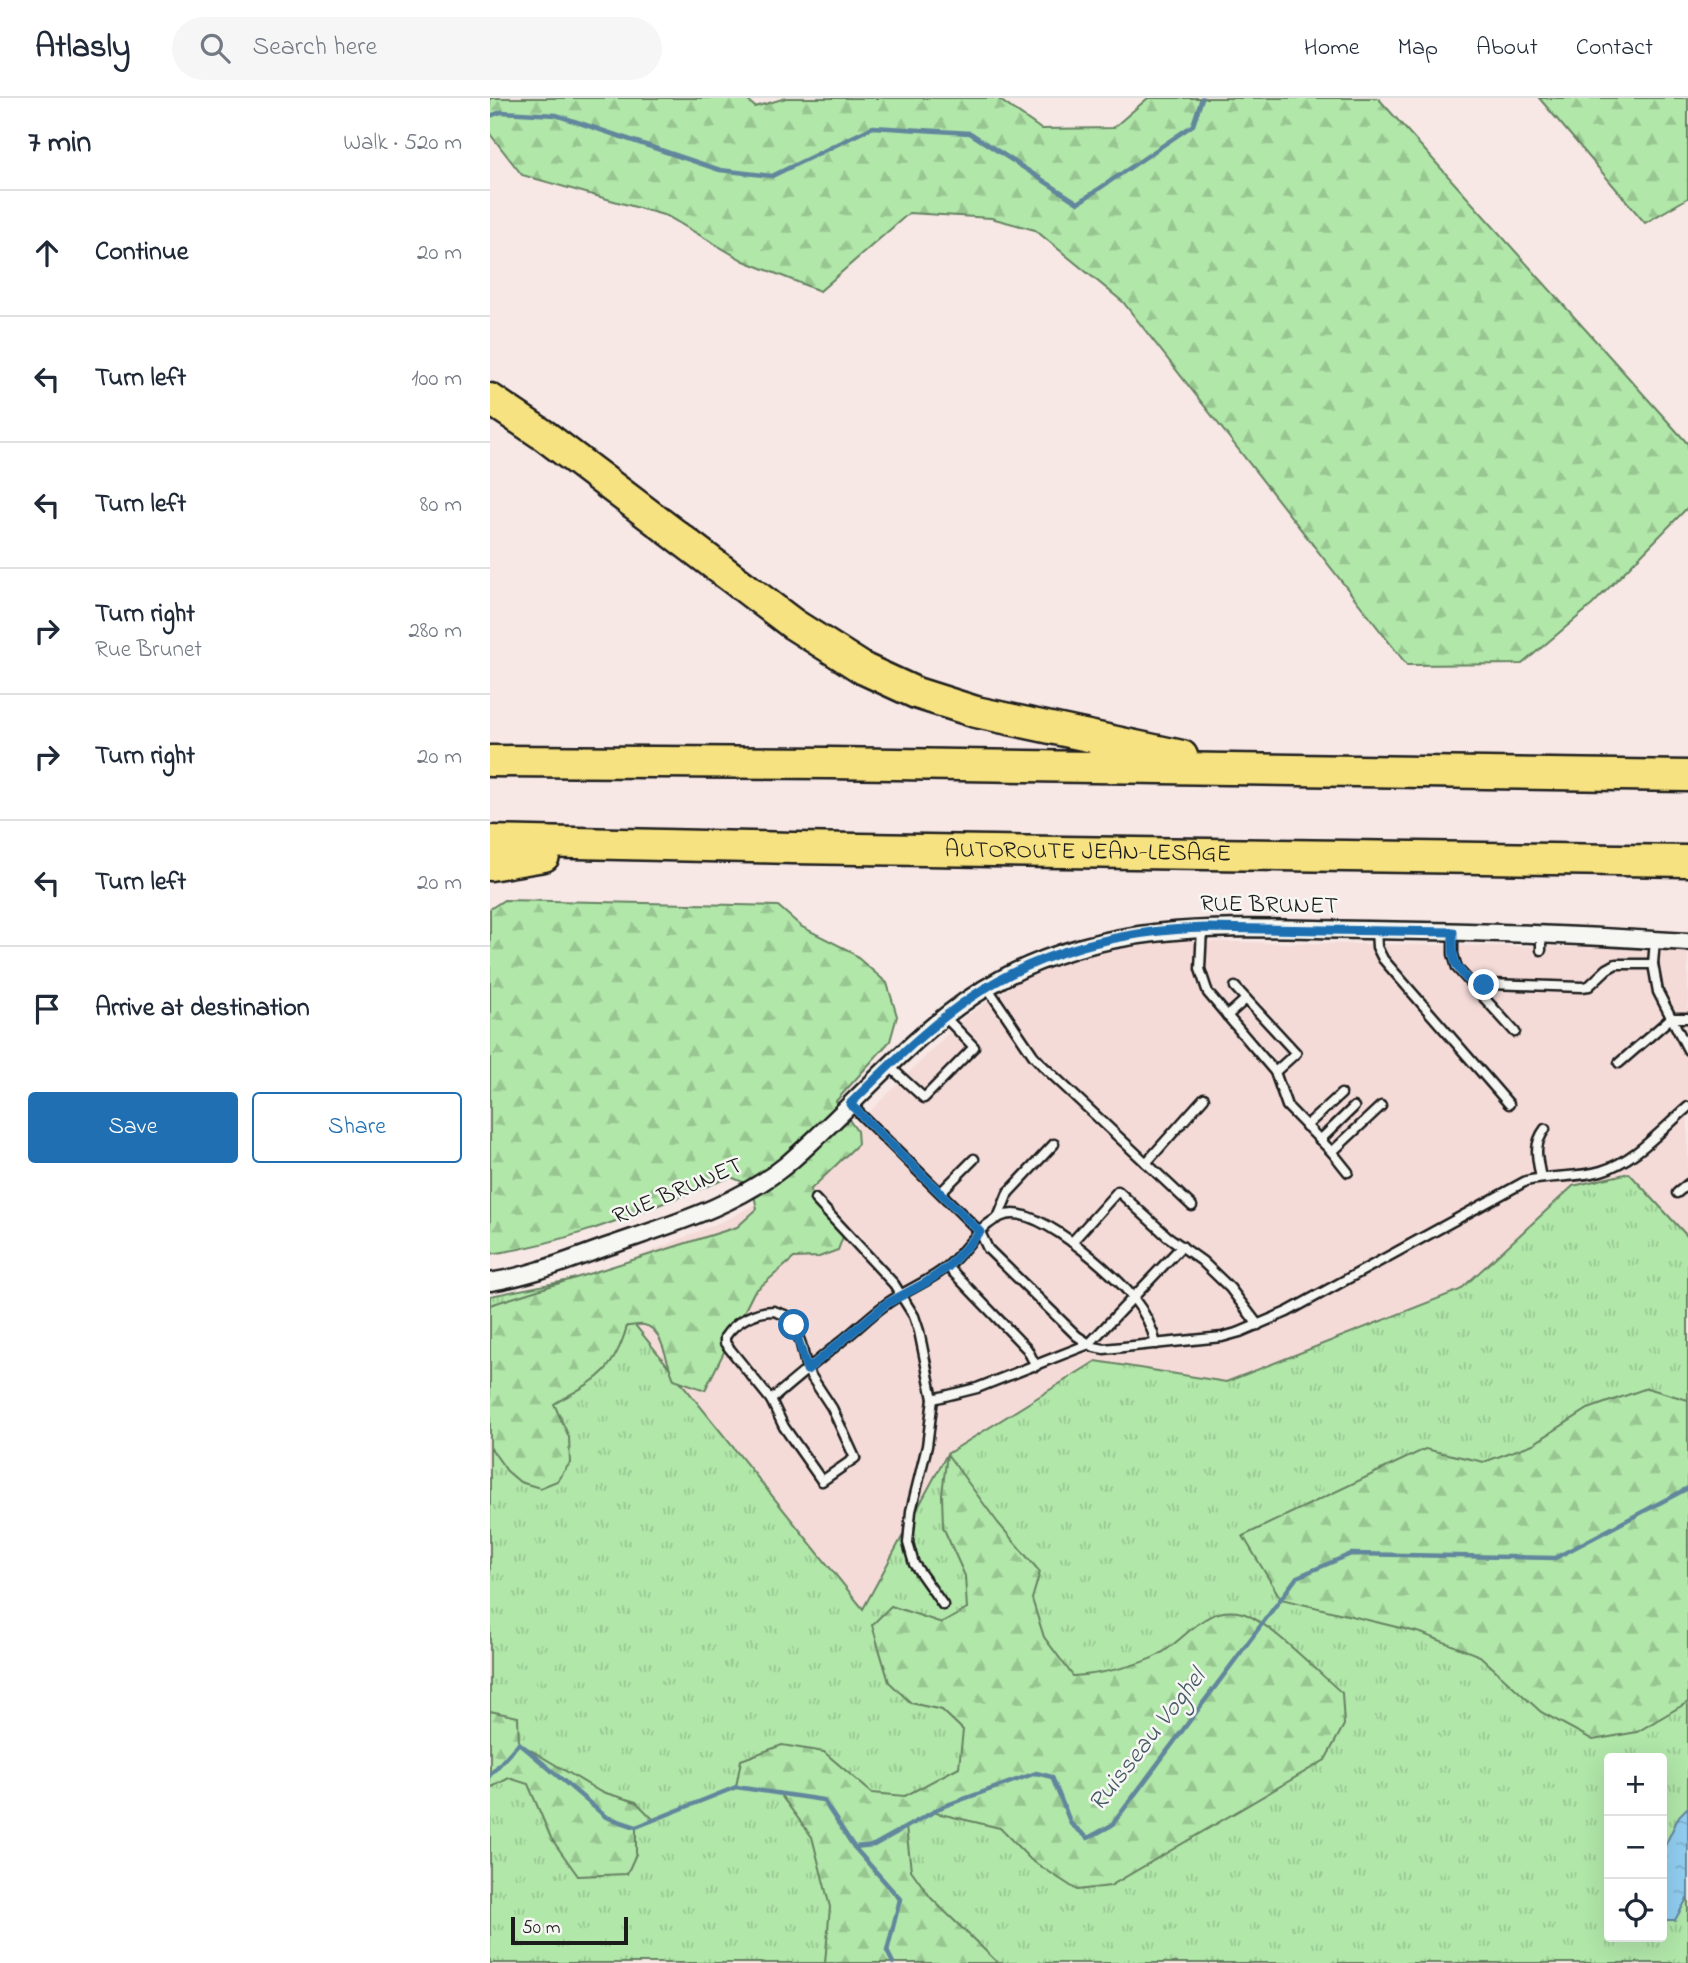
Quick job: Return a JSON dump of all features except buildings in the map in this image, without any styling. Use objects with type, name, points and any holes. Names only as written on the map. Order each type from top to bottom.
[{"type":"highway","points":[[490,399],[545,436],[793,624],[864,669],[916,693],[976,712],[1241,769]]},
{"type":"highway","points":[[490,761],[1688,776]]},
{"type":"highway","name":"AUTOROUTE JEAN-LESAGE","points":[[490,841],[1688,861]]},
{"type":"highway","points":[[490,865],[613,844]]},
{"type":"street","name":"RUE BRUNET","points":[[490,1282],[558,1265],[678,1222],[739,1194],[785,1165],[944,1017],[988,987],[1036,962],[1096,942],[1169,930],[1202,928],[1541,934],[1688,942]]},
{"type":"lane","points":[[1202,928],[1200,969],[1208,993],[1275,1072],[1287,1106],[1348,1172]]},
{"type":"lane","points":[[1376,930],[1377,947],[1383,960],[1509,1104]]},
{"type":"lane","points":[[1453,932],[1453,961],[1514,1032]]},
{"type":"lane","points":[[1541,934],[1541,950]]},
{"type":"lane","points":[[1655,939],[1653,964],[1658,992],[1688,1050]]},
{"type":"lane","points":[[1476,989],[1490,984],[1589,986],[1616,964],[1653,964]]},
{"type":"lane","points":[[988,987],[1023,1042],[1043,1066],[1192,1206]]},
{"type":"lane","points":[[1235,987],[1296,1053],[1275,1072]]},
{"type":"lane","points":[[1227,1016],[1246,999]]},
{"type":"lane","points":[[889,1066],[924,1098],[974,1047],[944,1017]]},
{"type":"lane","points":[[1619,1063],[1671,1018],[1688,1018]]},
{"type":"lane","points":[[1306,1126],[1341,1094]]},
{"type":"lane","points":[[1146,1164],[1205,1098]]},
{"type":"lane","points":[[850,1104],[941,1192],[980,1232],[988,1249],[1077,1336],[1088,1344],[1104,1349],[1222,1337],[1258,1325],[1287,1312],[1510,1189],[1541,1178],[1610,1168],[1631,1156],[1688,1107]]},
{"type":"lane","points":[[1332,1152],[1381,1106]]},
{"type":"lane","points":[[1320,1140],[1354,1107]]},
{"type":"lane","points":[[1541,1178],[1536,1148],[1545,1129]]},
{"type":"lane","points":[[998,1218],[1008,1193],[1054,1144]]},
{"type":"lane","points":[[941,1192],[974,1159]]},
{"type":"lane","points":[[1677,1193],[1688,1184]]},
{"type":"lane","points":[[1072,1242],[1118,1191],[1202,1261],[1230,1288],[1258,1325]]},
{"type":"lane","points":[[815,1199],[902,1295],[919,1331],[933,1399],[927,1446],[911,1511],[908,1543],[914,1564],[943,1605]]},
{"type":"lane","points":[[771,1399],[886,1304],[948,1267],[980,1232],[998,1218],[1014,1214],[1022,1215],[1060,1233],[1104,1268],[1134,1298],[1151,1324],[1156,1345]]},
{"type":"lane","points":[[933,1399],[978,1388],[1088,1344],[1182,1246]]},
{"type":"lane","points":[[948,1267],[1027,1349],[1036,1366]]},
{"type":"lane","points":[[768,1311],[781,1312],[788,1316],[801,1344],[807,1370],[832,1408],[855,1458],[822,1481],[784,1427],[771,1399],[725,1343],[725,1337],[737,1323],[768,1311]]},
{"type":"shaded area","points":[[1173,941],[1688,949],[1688,1237],[1628,1173],[1573,1186],[1460,1290],[1226,1382],[1096,1361],[947,1454],[863,1610],[595,1275],[732,1217],[806,1175],[967,1015],[1025,977],[1094,952]]},
{"type":"green space","points":[[490,98],[745,98],[755,107],[786,98],[997,98],[1041,129],[1113,128],[1148,98],[1378,98],[1688,444],[1688,507],[1592,605],[1522,664],[1407,665],[1123,302],[1035,230],[991,218],[909,213],[820,291],[744,261],[667,216],[522,175],[490,134]]},
{"type":"green space","points":[[1539,98],[1688,98],[1688,198],[1645,223]]},
{"type":"green space","points":[[504,900],[778,906],[802,927],[850,951],[887,983],[897,1016],[890,1041],[836,1101],[857,1131],[858,1144],[810,1190],[844,1234],[838,1250],[819,1257],[794,1258],[754,1292],[705,1390],[674,1379],[656,1332],[642,1325],[627,1326],[609,1366],[581,1389],[554,1404],[569,1437],[570,1463],[557,1481],[540,1488],[520,1482],[507,1471],[490,1447],[490,1305],[737,1227],[757,1209],[752,1186],[731,1177],[582,1232],[521,1249],[490,1254],[490,909]]},
{"type":"green space","points":[[1629,1173],[1688,1237],[1688,1963],[490,1963],[490,1296],[595,1275],[863,1609],[947,1454],[1096,1361],[1226,1382],[1460,1290],[1573,1186]]},
{"type":"green space","points":[[1647,1388],[1688,1400],[1688,1702],[1637,1732],[1593,1740],[1541,1712],[1480,1656],[1421,1633],[1281,1599],[1243,1536],[1425,1449],[1484,1462],[1533,1444],[1588,1409]]},
{"type":"green space","points":[[947,1454],[998,1523],[1040,1572],[1032,1599],[1044,1637],[1073,1676],[1105,1672],[1141,1662],[1160,1654],[1207,1618],[1218,1613],[1242,1613],[1279,1636],[1342,1693],[1344,1725],[1325,1760],[1110,1886],[1077,1890],[1031,1860],[1000,1828],[932,1812],[906,1827],[911,1870],[931,1898],[998,1963],[825,1963],[830,1907],[812,1837],[779,1793],[736,1787],[741,1760],[782,1745],[824,1752],[872,1793],[905,1796],[959,1767],[963,1730],[942,1710],[911,1703],[889,1682],[872,1625],[891,1606],[942,1623],[967,1609],[965,1576],[943,1527],[942,1494]]},
{"type":"green space","points":[[490,1711],[518,1717],[519,1743],[599,1791],[636,1802],[654,1820],[636,1827],[636,1854],[627,1874],[578,1876],[551,1838],[528,1784],[509,1778],[490,1788]]},
{"type":"water","points":[[1688,1807],[1688,1897],[1675,1920],[1667,1920],[1667,1841],[1679,1816]]},
{"type":"waterway","points":[[490,116],[501,112],[556,115],[720,170],[772,176],[873,127],[970,133],[1078,203],[1193,125],[1202,98]]},
{"type":"waterway","name":"Ruisseau Voghel","points":[[490,1775],[519,1743],[606,1817],[636,1827],[736,1787],[823,1800],[854,1847],[874,1845],[944,1806],[1036,1773],[1052,1777],[1071,1824],[1088,1838],[1112,1825],[1297,1577],[1351,1554],[1555,1558],[1688,1488]]},
{"type":"waterway","points":[[854,1847],[900,1899],[887,1951],[893,1963]]},
{"type":"route","points":[[794,1325],[807,1370],[886,1304],[948,1267],[980,1232],[850,1104],[944,1017],[980,991],[1021,969],[1069,950],[1104,940],[1169,930],[1281,928],[1453,932],[1452,954],[1457,968],[1476,989],[1484,985]]}]
